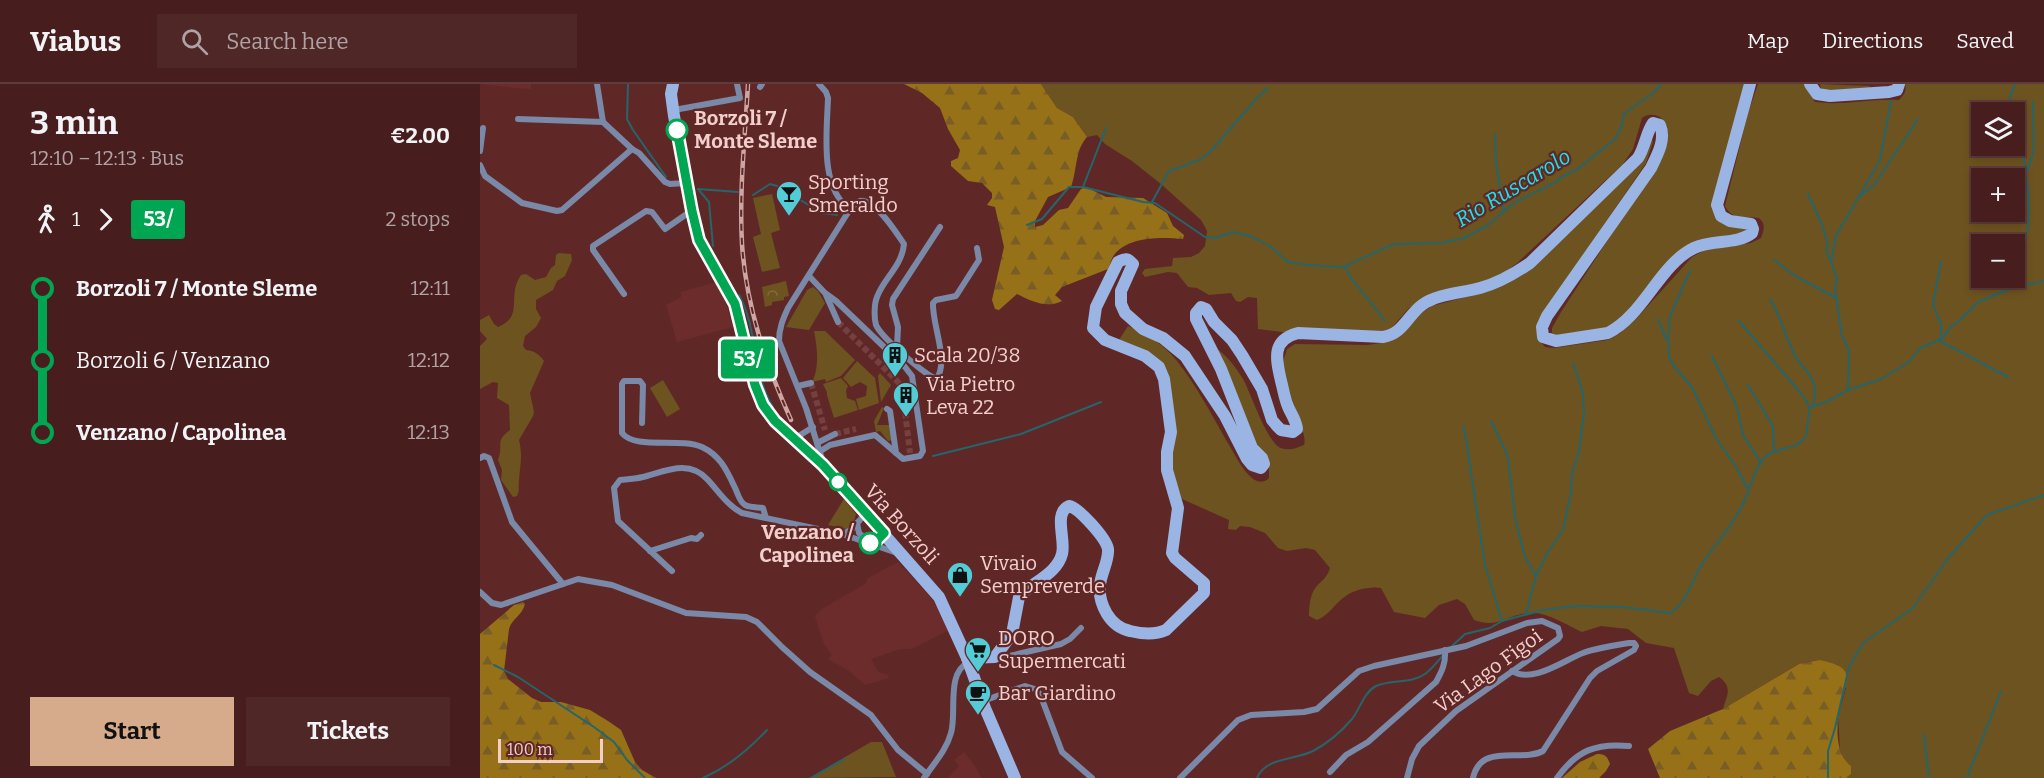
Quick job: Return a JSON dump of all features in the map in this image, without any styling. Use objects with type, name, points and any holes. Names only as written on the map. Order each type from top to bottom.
[{"type":"street","points":[[597,84],[603,122],[639,153],[665,182],[686,183]]},
{"type":"street","name":"Via Borzoli","points":[[673,84],[671,94],[673,110],[699,240],[735,304],[757,392],[771,417],[823,465],[939,597],[968,660],[1015,778]]},
{"type":"street","points":[[673,110],[740,98],[737,84]]},
{"type":"street","points":[[819,84],[828,98],[826,152],[832,185],[839,200],[850,209]]},
{"type":"street","points":[[995,657],[1012,634],[1019,597],[1047,575],[1060,559],[1064,543],[1061,514],[1066,507],[1072,506],[1077,509],[1106,543],[1108,556],[1100,591],[1107,614],[1114,624],[1133,632],[1148,634],[1162,631],[1197,601],[1205,590],[1204,583],[1172,553],[1178,508],[1167,470],[1167,452],[1172,432],[1164,379],[1159,367],[1145,356],[1105,340],[1093,328],[1096,307],[1118,262],[1123,258],[1133,264],[1121,291],[1121,304],[1125,313],[1133,322],[1163,338],[1185,356],[1225,416],[1247,459],[1252,465],[1261,468],[1264,464],[1262,458],[1252,448],[1221,369],[1196,319],[1198,310],[1202,307],[1206,309],[1214,322],[1232,340],[1262,389],[1272,420],[1281,430],[1293,432],[1297,429],[1297,424],[1287,405],[1276,355],[1281,342],[1289,335],[1298,333],[1392,336],[1422,305],[1438,298],[1510,277],[1530,263],[1638,158],[1644,149],[1650,127],[1656,123],[1660,124],[1662,134],[1660,152],[1572,279],[1542,327],[1543,338],[1556,341],[1608,333],[1636,310],[1683,255],[1707,243],[1743,238],[1752,233],[1751,224],[1730,221],[1721,216],[1717,205],[1750,84]]},
{"type":"street","points":[[1810,84],[1817,94],[1830,96],[1889,92],[1897,90],[1899,84]]},
{"type":"street","points":[[518,119],[603,122]]},
{"type":"street","points":[[480,151],[483,128]]},
{"type":"street","points":[[480,165],[485,176],[522,203],[559,211],[632,149]]},
{"type":"street","points":[[823,465],[813,427],[779,341],[779,333],[783,319],[850,209],[858,201],[863,200],[877,208],[904,244],[900,261],[877,298],[876,325],[925,373],[934,378],[940,374],[939,340],[933,303],[936,300],[956,296],[979,260],[977,248]]},
{"type":"street","points":[[624,294],[593,250],[594,246],[646,211],[651,212],[665,229],[692,211]]},
{"type":"street","points":[[897,347],[898,327],[892,305],[893,299],[940,227]]},
{"type":"street","points":[[809,276],[912,376],[923,451],[920,456],[903,459],[875,435],[830,444],[819,452]]},
{"type":"street","points":[[825,293],[838,322]]},
{"type":"street","points":[[642,423],[643,385],[640,381],[624,381],[622,384],[622,433],[625,436],[637,441],[687,442],[710,452],[724,464],[742,502],[752,507],[763,508],[765,518]]},
{"type":"street","points":[[798,386],[811,383]]},
{"type":"street","points":[[887,409],[890,411],[897,454]]},
{"type":"street","points":[[794,439],[813,427]]},
{"type":"street","points":[[825,430],[828,437]]},
{"type":"street","points":[[816,443],[834,434]]},
{"type":"street","points":[[897,454],[909,453]]},
{"type":"street","points":[[480,458],[484,456],[489,458],[516,528],[563,584]]},
{"type":"street","points":[[672,571],[618,521],[614,488],[620,480],[644,477],[672,468],[693,469],[706,478],[734,508],[749,515],[842,534],[903,555]]},
{"type":"street","points":[[842,534],[849,531],[866,513]]},
{"type":"street","points":[[857,523],[859,534],[870,543]]},
{"type":"street","points":[[870,543],[884,533]]},
{"type":"street","points":[[650,551],[691,538],[697,539],[701,535]]},
{"type":"street","points":[[480,592],[492,603],[501,605],[578,579],[593,580],[686,613],[746,617],[757,622],[810,672],[871,715],[898,750],[926,776],[946,747],[952,732],[956,676],[968,660],[1005,657],[1061,644],[1081,628]]},
{"type":"street","name":"Via Lago Figoi","points":[[1180,778],[1238,720],[1251,715],[1317,710],[1359,671],[1404,658],[1466,646],[1527,623],[1542,621],[1558,628],[1560,636],[1558,639],[1456,711],[1419,746],[1412,759],[1407,778]]},
{"type":"street","points":[[1473,778],[1479,765],[1491,758],[1543,751],[1590,678],[1597,671],[1634,650],[1636,646],[1631,642],[1583,652],[1544,671],[1520,674],[1512,671]]},
{"type":"street","name":"Via Lago Figoi","points":[[1330,772],[1346,755],[1368,742],[1436,682],[1443,670],[1445,650]]},
{"type":"street","points":[[983,701],[1025,687],[1035,688],[1040,694],[1062,752],[1092,778]]},
{"type":"street","points":[[1557,778],[1582,752],[1609,744],[1629,746]]},
{"type":"shaded area","points":[[480,84],[531,84],[531,89],[517,88]]},
{"type":"shaded area","points":[[716,282],[718,289],[721,288],[733,327],[677,342],[666,305],[681,297],[681,292]]},
{"type":"shaded area","points":[[898,562],[932,599],[949,630],[912,649],[900,649],[871,659],[878,672],[888,675],[889,678],[865,685],[849,671],[828,659],[832,655],[824,644],[815,616],[822,609],[865,584],[868,578]]},
{"type":"shaded area","points":[[964,752],[981,778],[948,778],[959,766],[954,760]]},
{"type":"green space","points":[[904,84],[1041,84],[1057,108],[1073,117],[1087,137],[1078,154],[1071,187],[1048,197],[1035,221],[1035,227],[1043,225],[1059,210],[1068,208],[1081,189],[1086,187],[1106,197],[1143,198],[1167,213],[1173,226],[1184,235],[1183,239],[1155,238],[1128,244],[1114,255],[1108,269],[1062,287],[1055,295],[1062,301],[1051,304],[1039,303],[1017,294],[999,310],[995,309],[992,300],[1004,247],[995,207],[987,205],[992,198],[992,193],[982,183],[968,181],[951,166],[951,161],[958,158],[960,150],[948,129],[940,108],[922,93]]},
{"type":"green space","points":[[1041,84],[1747,84],[1713,204],[1720,221],[1730,226],[1749,230],[1748,233],[1703,240],[1621,323],[1608,331],[1560,337],[1552,333],[1552,328],[1561,312],[1654,169],[1662,120],[1658,116],[1648,115],[1642,118],[1633,149],[1623,164],[1516,264],[1498,277],[1427,298],[1409,308],[1388,332],[1282,332],[1258,329],[1257,298],[1248,297],[1240,302],[1236,301],[1231,293],[1209,295],[1197,288],[1188,287],[1177,273],[1168,272],[1145,277],[1142,273],[1145,269],[1172,266],[1173,258],[1191,257],[1199,253],[1205,246],[1207,231],[1205,227],[1201,220],[1132,161],[1105,144],[1097,135],[1087,137],[1073,117],[1057,108]]},
{"type":"green space","points":[[1758,84],[1809,84],[1809,93],[1815,102],[1836,103],[1899,100],[1905,93],[1905,84],[2044,84],[2044,778],[1846,778],[1851,774],[1840,750],[1838,716],[1846,688],[1838,666],[1818,660],[1799,664],[1723,709],[1727,688],[1719,677],[1711,681],[1698,696],[1689,693],[1674,648],[1646,643],[1628,629],[1601,626],[1582,632],[1549,616],[1535,613],[1521,614],[1496,622],[1482,622],[1474,620],[1465,604],[1457,599],[1439,605],[1425,618],[1394,612],[1381,588],[1361,589],[1351,593],[1325,616],[1317,620],[1309,616],[1311,597],[1330,568],[1315,550],[1306,548],[1287,551],[1278,548],[1265,533],[1250,527],[1240,526],[1236,530],[1228,529],[1229,520],[1182,499],[1172,473],[1163,365],[1119,340],[1128,326],[1166,349],[1197,389],[1244,470],[1254,480],[1263,482],[1269,478],[1269,465],[1258,448],[1215,347],[1243,379],[1270,437],[1281,448],[1296,448],[1304,445],[1305,439],[1283,375],[1282,367],[1287,349],[1295,344],[1368,345],[1386,342],[1400,335],[1417,316],[1432,306],[1481,293],[1553,246],[1651,135],[1653,142],[1646,163],[1573,270],[1539,340],[1545,347],[1553,348],[1608,340],[1619,334],[1637,318],[1692,257],[1705,250],[1751,243],[1761,238],[1764,227],[1759,218],[1735,216],[1725,206],[1748,113]]},
{"type":"green space","points":[[1820,84],[1869,86],[1871,88],[1828,92],[1821,88]]},
{"type":"green space","points":[[772,194],[780,230],[771,233],[780,268],[762,272],[753,237],[761,234],[753,198]]},
{"type":"green space","points":[[571,254],[572,260],[565,276],[557,281],[553,290],[536,300],[536,309],[541,318],[536,327],[525,336],[523,346],[544,361],[530,393],[533,416],[519,440],[521,456],[519,490],[517,496],[513,497],[501,480],[502,470],[498,460],[502,438],[510,430],[509,405],[497,398],[498,383],[493,382],[480,389],[480,346],[487,339],[480,331],[480,320],[489,315],[498,327],[506,323],[513,312],[515,291],[521,275],[526,274],[535,280],[546,277],[555,265],[556,255]]},
{"type":"green space","points":[[786,281],[789,296],[765,307],[762,287]]},
{"type":"green space","points":[[813,287],[825,303],[809,330],[786,327],[807,290]]},
{"type":"green space","points":[[814,331],[825,331],[855,360],[841,376],[826,382],[825,379],[812,382],[817,364]]},
{"type":"green space","points":[[857,361],[875,378],[879,403],[859,410],[856,399],[866,396],[867,386],[860,382],[851,387],[843,378]]},
{"type":"green space","points":[[880,373],[891,385],[881,402],[878,376]]},
{"type":"green space","points":[[841,378],[848,386],[847,398],[855,401],[858,410],[834,418],[823,384]]},
{"type":"green space","points":[[663,380],[680,409],[667,417],[650,388]]},
{"type":"green space","points":[[882,407],[884,408],[877,425],[891,425],[893,440],[888,441],[880,431],[876,432],[874,421]]},
{"type":"green space","points":[[844,499],[856,514],[853,525],[846,529],[828,525]]},
{"type":"green space","points":[[523,602],[524,608],[509,629],[504,671],[508,679],[532,698],[541,702],[561,702],[590,710],[608,721],[621,730],[635,762],[642,770],[656,778],[480,778],[480,634],[514,605]]},
{"type":"green space","points":[[1819,660],[1838,666],[1846,674],[1846,685],[1837,728],[1839,746],[1845,761],[1851,766],[1851,774],[1846,778],[1660,778],[1648,749],[1670,731],[1723,709],[1799,664]]},
{"type":"green space","points":[[871,742],[882,742],[896,777],[809,778]]},
{"type":"green space","points":[[1597,754],[1605,756],[1610,764],[1599,778],[1562,778],[1580,762]]},
{"type":"waterway","name":"Rio Ruscarolo","points":[[628,84],[627,119],[666,177]]},
{"type":"waterway","name":"Rio Ruscarolo","points":[[1027,225],[1042,219],[1069,187],[1083,187],[1155,203],[1205,237],[1215,238],[1233,232],[1253,237],[1271,247],[1288,262],[1343,267],[1394,244],[1441,243],[1464,238],[1488,225],[1514,203],[1579,168],[1615,139],[1621,128],[1624,114],[1654,92],[1661,84]]},
{"type":"waterway","points":[[2012,102],[2010,96],[2015,84]]},
{"type":"waterway","points":[[1152,202],[1169,171],[1199,160],[1209,153],[1268,88]]},
{"type":"waterway","points":[[1832,259],[1836,236],[1880,160],[1891,101]]},
{"type":"waterway","points":[[2027,173],[2034,150],[2033,102]]},
{"type":"waterway","points":[[1859,197],[1875,184],[1918,119]]},
{"type":"waterway","points":[[1083,187],[1106,128]]},
{"type":"waterway","points":[[1495,134],[1496,162],[1504,212]]},
{"type":"waterway","points":[[2023,156],[2029,209],[2025,242]]},
{"type":"waterway","name":"Rio Ruscarolo","points":[[753,195],[770,184],[822,213],[837,215]]},
{"type":"waterway","points":[[698,189],[709,202],[713,246]]},
{"type":"waterway","name":"Rio Ruscarolo","points":[[698,189],[738,192]]},
{"type":"waterway","points":[[1808,194],[1822,224],[1828,245],[1826,249],[1837,278],[1835,289],[1842,336],[1849,351],[1848,389]]},
{"type":"waterway","points":[[1774,260],[1797,277],[1836,298]]},
{"type":"waterway","points":[[1941,261],[1933,305],[1941,324],[1941,337]]},
{"type":"waterway","points":[[1345,267],[1385,321]]},
{"type":"waterway","points":[[1690,271],[1670,316],[1669,356],[1673,365],[1692,387],[1716,438],[1737,468],[1747,488]]},
{"type":"waterway","points":[[1450,648],[1465,634],[1543,610],[1575,606],[1623,607],[1670,613],[1681,603],[1702,564],[1736,516],[1764,458],[1769,454],[1794,446],[1803,439],[1807,431],[1810,407],[1826,402],[1848,390],[1881,379],[1909,362],[1920,348],[1941,339],[1978,302],[2013,288],[2044,281]]},
{"type":"waterway","points":[[739,295],[749,322],[766,394],[773,407]]},
{"type":"waterway","points":[[1770,299],[1793,352],[1813,381],[1815,387],[1813,404]]},
{"type":"waterway","points":[[1658,319],[1666,339]]},
{"type":"waterway","points":[[1739,321],[1804,397],[1809,407]]},
{"type":"waterway","points":[[1938,340],[2008,377]]},
{"type":"waterway","points":[[1712,356],[1737,407],[1743,435],[1761,463]]},
{"type":"waterway","points":[[1526,614],[1536,576],[1563,530],[1571,493],[1572,473],[1579,452],[1584,413],[1583,393],[1573,363]]},
{"type":"waterway","points":[[1748,385],[1773,426],[1774,451]]},
{"type":"waterway","points":[[933,456],[1021,434],[1101,402]]},
{"type":"waterway","points":[[1491,421],[1508,456],[1515,518],[1525,557],[1536,576]]},
{"type":"waterway","points":[[1464,426],[1485,565],[1502,621]]},
{"type":"waterway","points":[[1828,778],[1828,751],[1849,667],[1863,643],[1913,608],[1949,557],[1987,515],[2044,495]]},
{"type":"waterway","points":[[1257,778],[1267,766],[1306,754],[1329,741],[1352,719],[1365,696],[1376,686],[1419,677],[1430,670],[1444,654]]},
{"type":"waterway","points":[[494,665],[518,677],[594,727],[614,742],[627,760],[645,778]]},
{"type":"waterway","points":[[1967,778],[2001,691]]},
{"type":"waterway","points":[[703,778],[737,757],[767,730]]},
{"type":"waterway","points":[[1924,735],[1929,778]]},
{"type":"waterway","points":[[811,778],[844,759]]},
{"type":"tunnel","points":[[838,322],[902,386],[910,453]]},
{"type":"tunnel","points":[[811,383],[825,430]]},
{"type":"tunnel","points":[[835,434],[856,429]]},
{"type":"railway","points":[[748,84],[741,204],[744,267],[759,334],[773,378],[791,420]]},
{"type":"bus line","name":"53/","points":[[677,130],[699,240],[735,304],[755,385],[761,400],[775,421],[823,465],[884,533],[870,543]]},
{"type":"place","name":"Borzoli 7 / Monte Sleme","points":[[677,130]]},
{"type":"place","name":"Sporting Smeraldo","points":[[789,217]]},
{"type":"place","name":"Scala 20/38","points":[[895,378]]},
{"type":"place","name":"Via Pietro Leva 22","points":[[906,418]]},
{"type":"place","name":"Venzano / Capolinea","points":[[870,543]]},
{"type":"place","name":"Vivaio Sempreverde","points":[[960,598]]},
{"type":"place","name":"DORO Supermercati","points":[[978,673]]},
{"type":"place","name":"Bar Giardino","points":[[978,716]]}]
